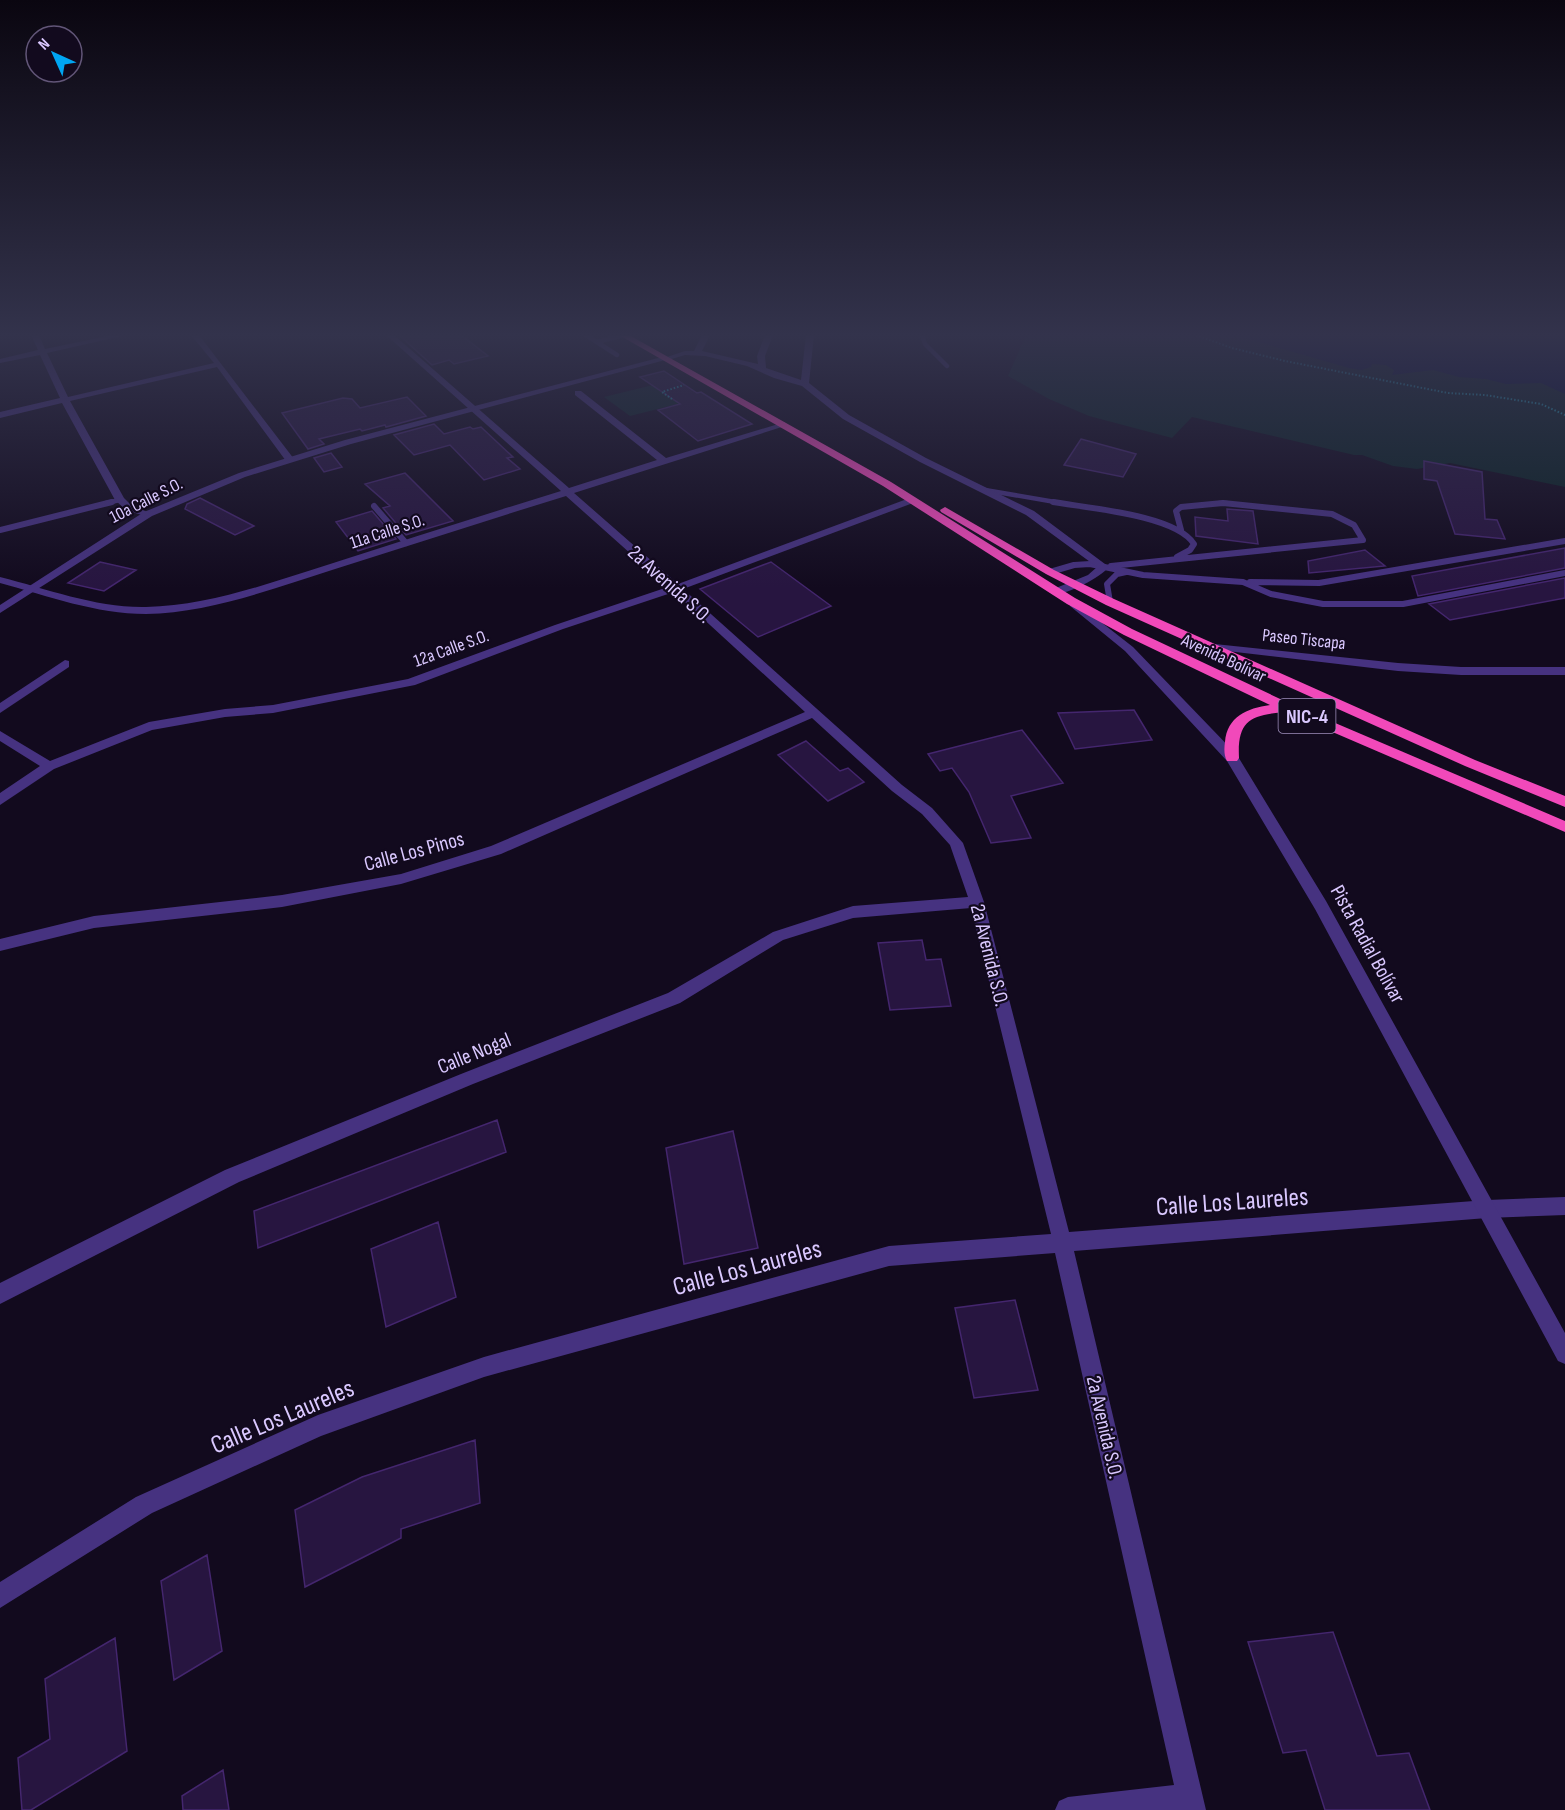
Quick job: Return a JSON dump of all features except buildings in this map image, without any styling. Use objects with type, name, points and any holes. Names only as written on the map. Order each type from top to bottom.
[{"type":"highway","name":"Avenida Bolívar","points":[[774,419],[887,484],[910,501],[1055,592],[1138,637],[1288,708],[1565,827]]},
{"type":"highway","name":"Avenida Bolívar","points":[[887,484],[920,496],[1050,572],[1110,602],[1470,763],[1565,802]]},
{"type":"highway","points":[[910,501],[920,500],[954,516]]},
{"type":"highway","points":[[1232,758],[1230,741],[1234,726],[1247,715],[1264,709],[1288,708]]},
{"type":"street","points":[[76,419],[120,500],[129,508],[148,514]]},
{"type":"street","points":[[260,419],[289,459]]},
{"type":"street","name":"10a Calle S.O.","points":[[32,588],[148,514],[192,494],[289,459],[435,419]]},
{"type":"street","name":"2a Avenida S.O.","points":[[486,419],[676,588],[897,789],[927,811],[956,843],[977,902],[1062,1241],[1191,1803]]},
{"type":"street","points":[[611,419],[664,461]]},
{"type":"street","name":"10a Calle S.O.","points":[[850,419],[923,460],[1030,513],[1104,567]]},
{"type":"street","name":"11a Calle S.O.","points":[[32,588],[92,605],[123,609],[180,607],[254,591],[782,424]]},
{"type":"street","name":"12a Calle S.O.","points":[[0,800],[49,766],[149,726],[225,713],[273,709],[411,682],[559,627],[676,588],[910,501]]},
{"type":"street","points":[[1055,592],[1092,577],[1104,567]]},
{"type":"street","points":[[0,580],[32,588]]},
{"type":"street","points":[[0,610],[32,588]]},
{"type":"street","name":"Pista Radial Bolívar","points":[[1071,601],[1129,649],[1232,758],[1321,905],[1565,1354]]},
{"type":"street","name":"Paseo Tiscapa","points":[[1205,646],[1398,667]]},
{"type":"street","name":"Paseo Tiscapa","points":[[1237,660],[1461,671],[1565,671]]},
{"type":"street","points":[[0,709],[65,664]]},
{"type":"street","name":"Calle Los Pinos","points":[[0,945],[94,922],[282,901],[401,879],[496,850],[814,713]]},
{"type":"street","points":[[0,735],[49,766]]},
{"type":"street","name":"Calle Nogal","points":[[0,1294],[232,1176],[467,1079],[674,998],[778,936],[853,912],[977,902]]},
{"type":"street","name":"Calle Los Laureles","points":[[0,1596],[144,1505],[318,1426],[484,1367],[889,1257],[1062,1241],[1487,1209],[1565,1206]]},
{"type":"street","points":[[1068,1810],[1191,1803]]},
{"type":"lane","points":[[983,490],[1108,510],[1150,519],[1181,530],[1194,544],[1183,555],[1171,559]]},
{"type":"lane","points":[[0,530],[120,500]]},
{"type":"lane","points":[[1104,567],[1363,540],[1354,525],[1332,514],[1223,503],[1181,507],[1176,511],[1176,516],[1181,530]]},
{"type":"lane","points":[[374,506],[406,543]]},
{"type":"lane","points":[[1050,572],[1074,565],[1090,564],[1163,578],[1319,583],[1565,541]]},
{"type":"lane","points":[[1110,602],[1107,584],[1117,574],[1126,572]]},
{"type":"lane","points":[[1243,582],[1271,594],[1323,604],[1403,604],[1565,573]]},
{"type":"green space","points":[[1102,419],[1190,419],[1172,438]]},
{"type":"green space","points":[[1203,419],[1565,419],[1565,487],[1450,463],[1417,469],[1393,466],[1362,455]]}]
